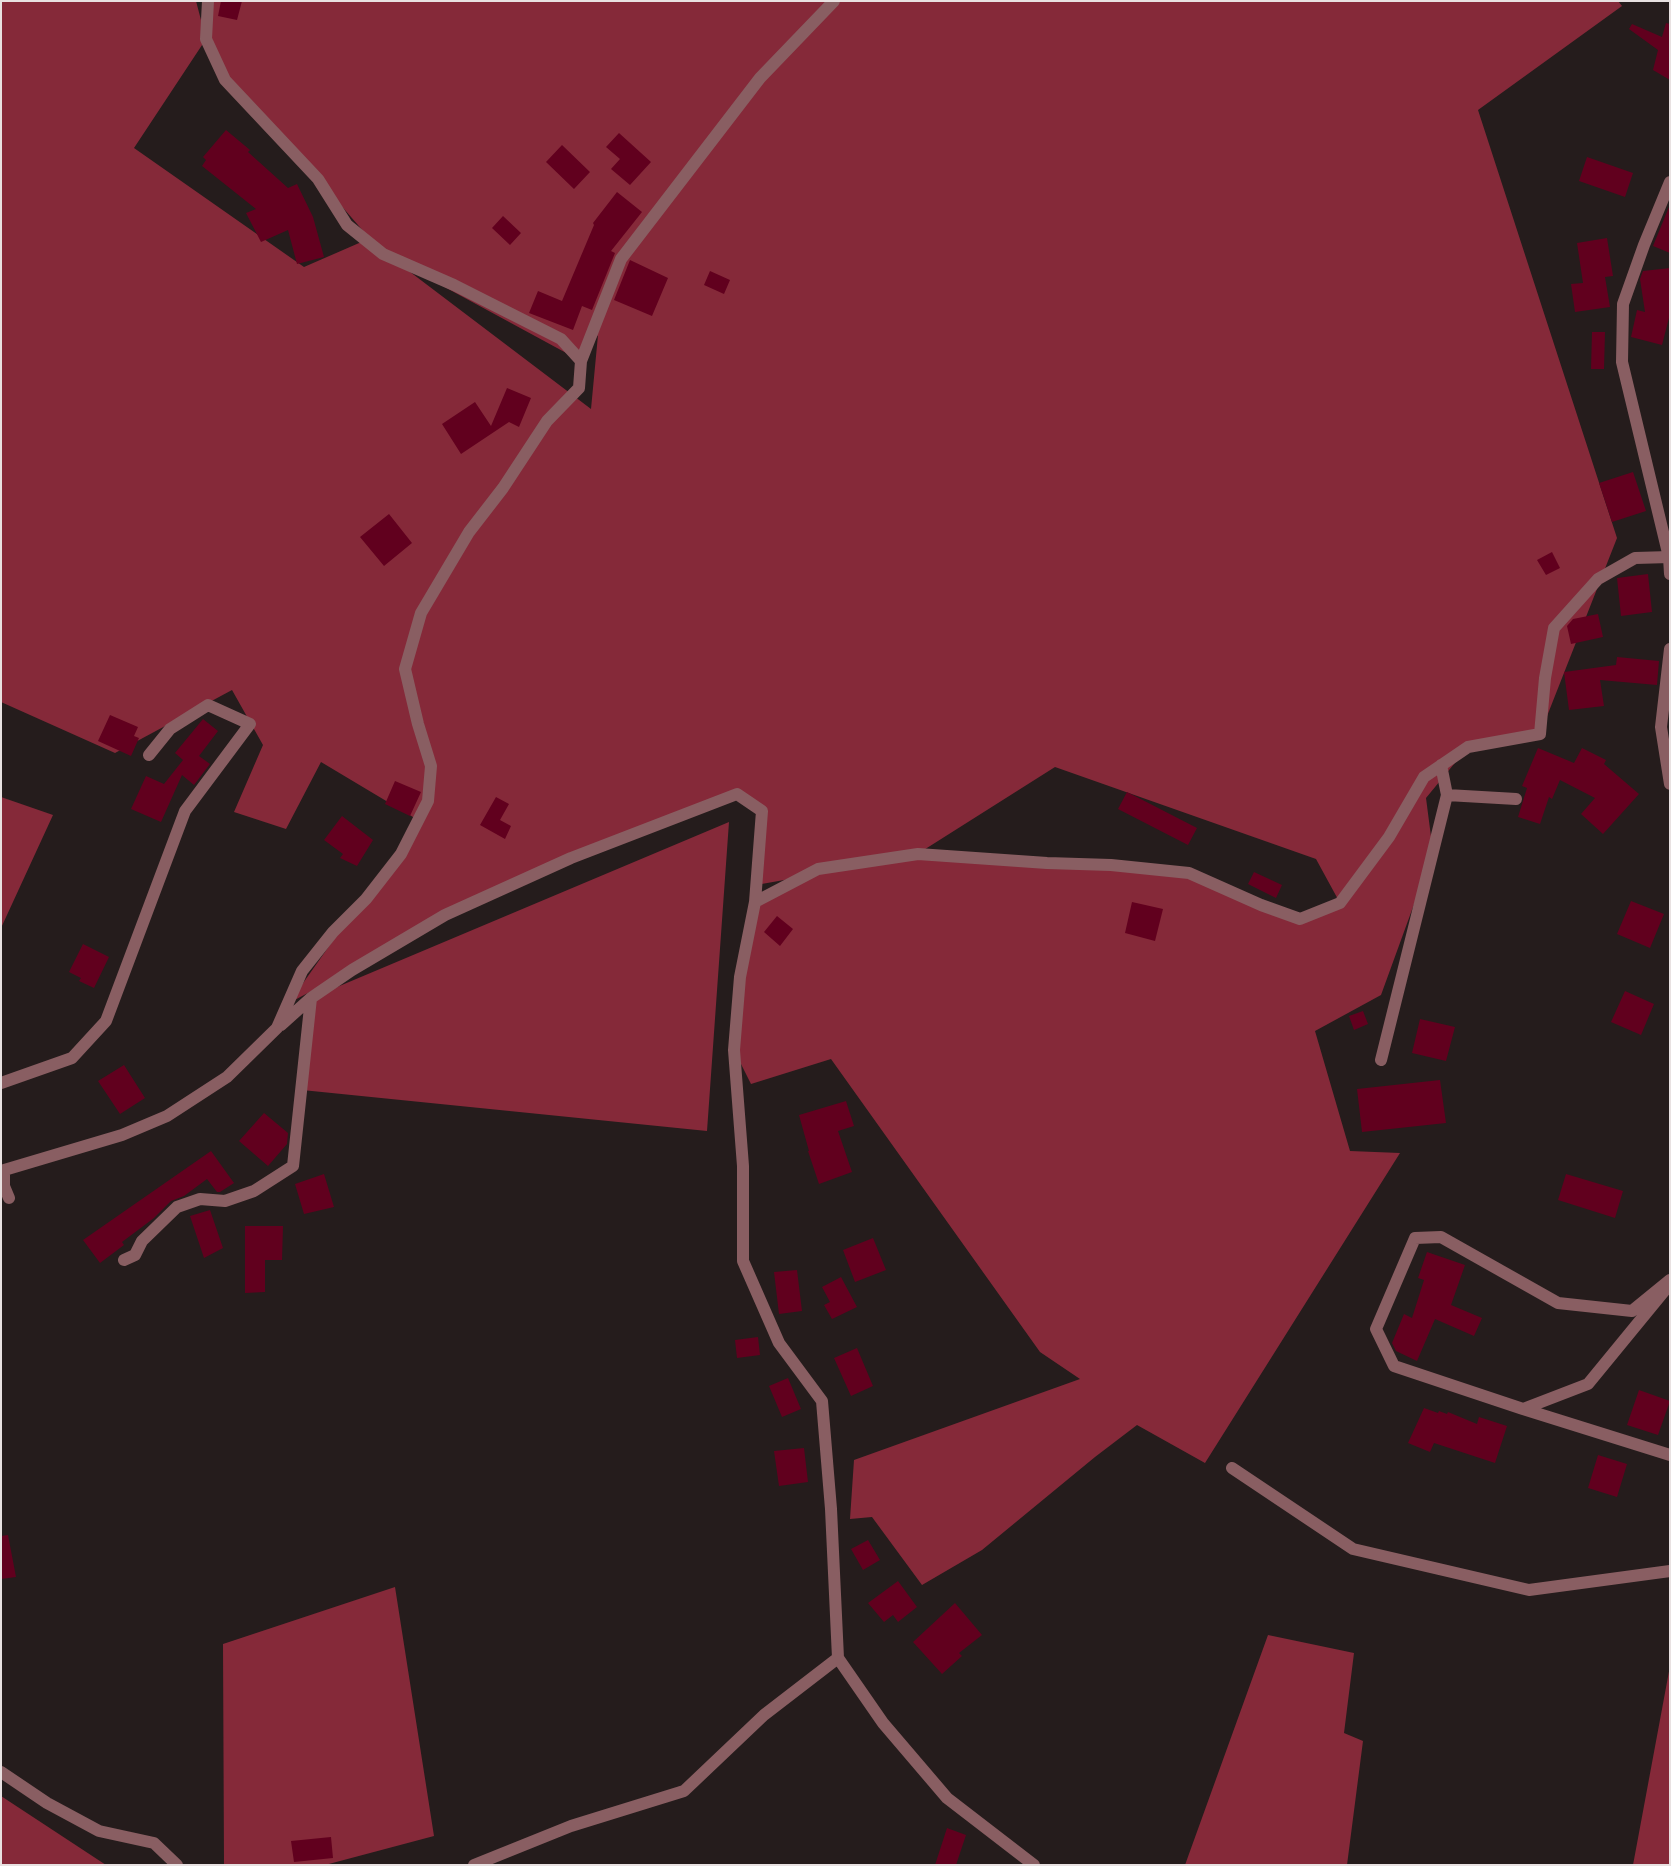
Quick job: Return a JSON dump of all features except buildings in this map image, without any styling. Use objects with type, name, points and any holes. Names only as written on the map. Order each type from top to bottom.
[{"type":"street","points":[[208,1],[206,39],[226,80],[318,179],[347,225],[384,254],[454,285],[561,339],[581,361]]},
{"type":"street","points":[[278,1028],[302,971],[332,932],[366,898],[401,854],[428,801],[431,766],[418,724],[405,669],[421,613],[469,532],[503,488],[547,421],[580,388],[581,361],[621,259],[760,78],[834,1]]},
{"type":"street","points":[[1670,182],[1623,304],[1622,362],[1669,557],[1670,574]]},
{"type":"street","points":[[755,902],[818,869],[918,854],[1047,863],[1111,865],[1189,874],[1261,905],[1300,919],[1340,902],[1389,837],[1424,776],[1468,747],[1540,734],[1545,678],[1554,628],[1598,579],[1635,558],[1669,557]]},
{"type":"street","points":[[1670,649],[1661,727],[1670,784]]},
{"type":"street","points":[[1,1083],[72,1058],[106,1021],[185,811],[250,724],[208,706],[170,729],[149,755]]},
{"type":"street","points":[[1381,1060],[1447,795],[1441,765]]},
{"type":"street","points":[[9,1198],[4,1186],[3,1170],[122,1135],[167,1116],[227,1077],[311,998],[352,970],[445,915],[571,858],[737,794],[762,811],[755,902],[740,977],[734,1050],[743,1166],[742,1261],[779,1343],[822,1401],[831,1509],[838,1658],[883,1723],[947,1798],[1034,1865]]},
{"type":"street","points":[[1447,795],[1516,799]]},
{"type":"street","points":[[124,1260],[135,1255],[142,1241],[177,1207],[200,1199],[225,1201],[254,1191],[293,1166],[311,998]]},
{"type":"street","points":[[1670,1280],[1632,1311],[1558,1302],[1441,1237],[1415,1238],[1376,1329],[1394,1366],[1670,1455]]},
{"type":"street","points":[[1523,1409],[1588,1384],[1670,1284]]},
{"type":"street","points":[[1232,1468],[1352,1549],[1529,1590],[1670,1571]]},
{"type":"street","points":[[474,1865],[571,1826],[684,1791],[764,1715],[838,1658]]},
{"type":"street","points":[[1,1772],[47,1803],[99,1831],[154,1843],[177,1865]]},
{"type":"shaded area","points":[[1,1],[196,1],[206,39],[134,148],[304,267],[366,240],[378,248],[218,64],[203,1],[1618,1],[1622,6],[1478,110],[1617,538],[1540,734],[1468,747],[1426,798],[1433,852],[1381,995],[1315,1031],[1350,1151],[1400,1153],[1205,1463],[1137,1425],[982,1550],[922,1585],[872,1517],[850,1519],[854,1460],[1080,1379],[1040,1352],[831,1059],[751,1084],[734,1050],[755,902],[801,877],[756,885],[762,811],[737,794],[519,881],[289,1003],[418,820],[321,762],[286,829],[234,812],[263,745],[232,690],[115,753],[1,702]],"holes":[[[393,259],[581,361],[598,335],[591,409]],[[1055,767],[1316,859],[1340,903],[1300,919],[1189,873],[919,853]]]},
{"type":"shaded area","points":[[1,797],[53,815],[1,928]]},
{"type":"shaded area","points":[[729,822],[707,1131],[302,1090],[311,998]]},
{"type":"shaded area","points":[[395,1587],[434,1836],[325,1865],[224,1865],[223,1644]]},
{"type":"shaded area","points":[[1268,1635],[1354,1653],[1344,1733],[1363,1741],[1347,1865],[1185,1865]]},
{"type":"shaded area","points":[[1670,1666],[1670,1865],[1633,1865]]},
{"type":"shaded area","points":[[1,1796],[106,1865],[1,1865]]}]
